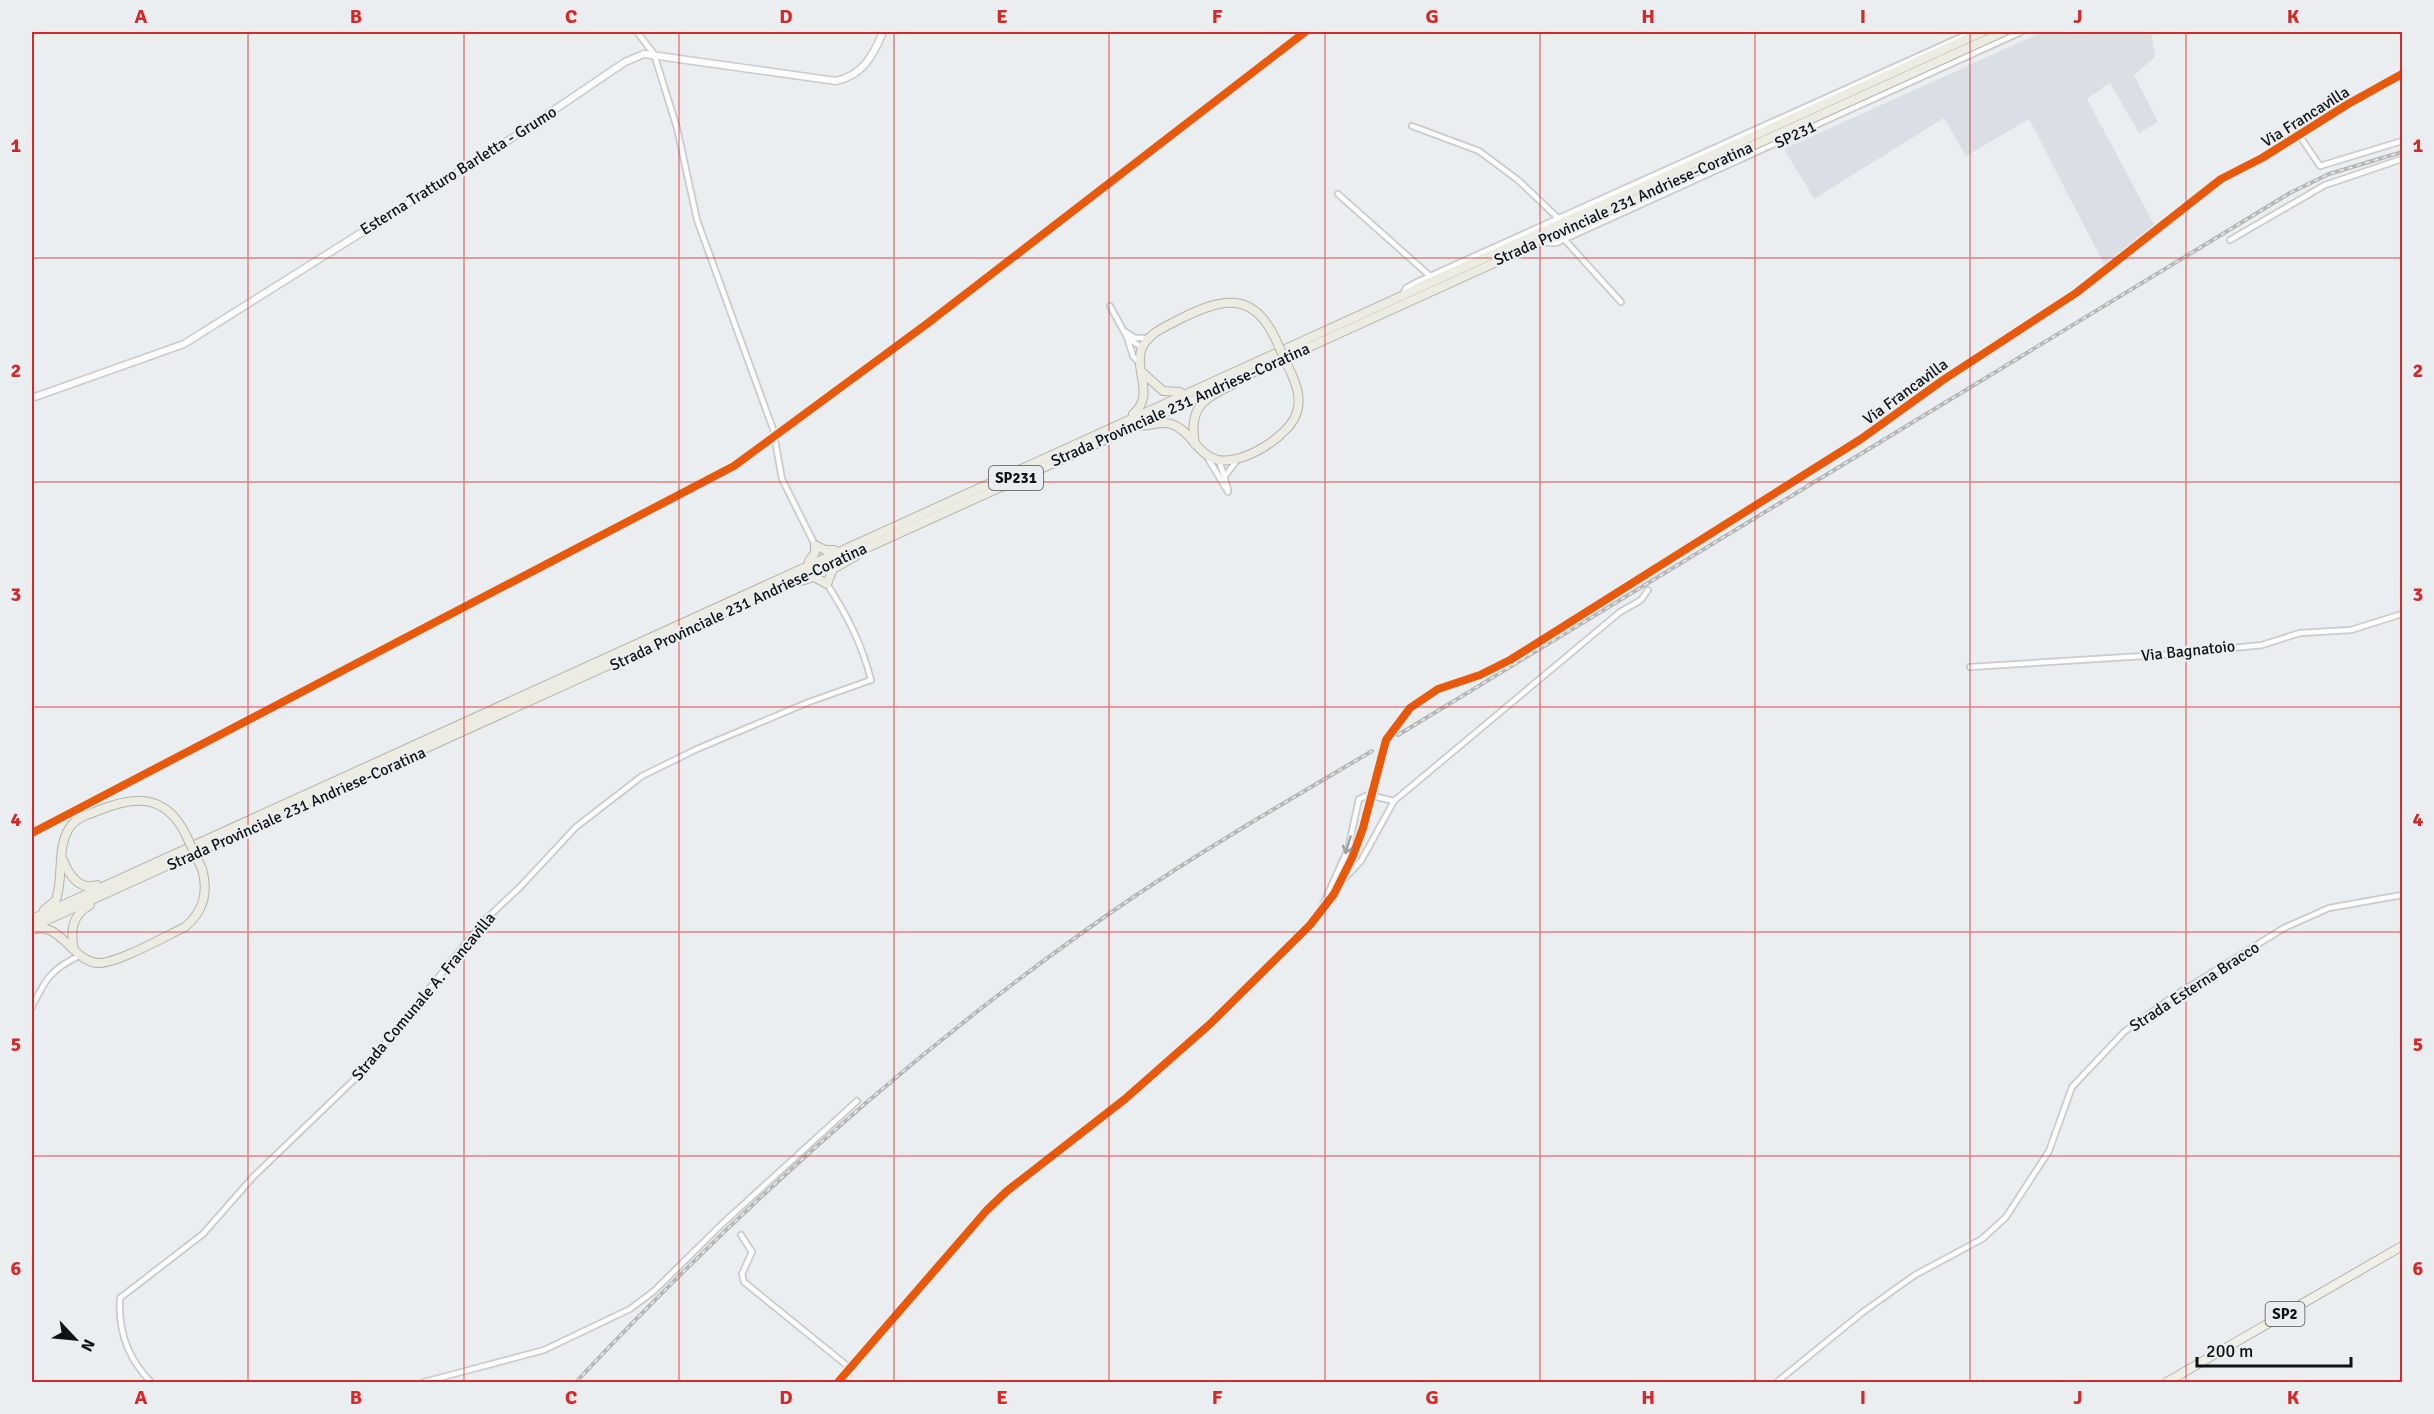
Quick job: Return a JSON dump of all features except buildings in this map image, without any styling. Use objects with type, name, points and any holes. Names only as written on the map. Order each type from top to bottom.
[{"type":"highway","name":"Strada Provinciale 231 Andriese-Coratina","points":[[32,929],[148,871],[698,617],[768,582],[1190,390],[1402,297],[1982,32]]},
{"type":"highway","name":"Strada Provinciale 231 Andriese-Coratina","points":[[32,917],[148,871],[706,622],[764,592],[2002,32]]},
{"type":"highway","points":[[1108,428],[1132,415],[1141,405],[1144,384],[1140,367],[1142,349],[1149,338],[1194,312],[1222,302],[1236,302],[1252,308],[1262,316],[1292,375],[1299,400],[1292,422],[1272,442],[1239,457],[1219,460],[1206,455],[1177,426],[1162,422],[1141,427],[1135,424]]},
{"type":"highway","points":[[1140,367],[1162,391],[1190,390]]},
{"type":"highway","points":[[1196,445],[1192,425],[1200,406],[1208,397],[1240,381],[1255,370]]},
{"type":"highway","points":[[764,592],[771,594],[808,578],[819,578],[827,584],[830,573],[837,565],[897,537],[913,525]]},
{"type":"highway","points":[[768,582],[810,560],[815,553],[814,545],[833,550],[891,526]]},
{"type":"highway","points":[[32,917],[56,900],[64,837],[70,825],[79,818],[124,801],[136,799],[160,806],[171,813],[185,833],[202,869],[204,899],[200,911],[185,927],[108,962],[87,961],[46,928],[32,929]]},
{"type":"highway","points":[[63,859],[72,877],[89,888],[130,871],[148,871]]},
{"type":"highway","points":[[76,953],[71,930],[83,909],[148,871]]},
{"type":"main road","name":"SP2","points":[[2167,1383],[2403,1246]]},
{"type":"street","points":[[637,32],[654,54],[677,128],[697,220],[773,429],[782,479],[814,545]]},
{"type":"street","name":"Esterna Tratturo Barletta - Grumo","points":[[32,398],[184,344],[520,132],[626,62],[644,54],[836,81],[852,77],[861,69],[875,50],[883,32]]},
{"type":"street","points":[[1402,297],[1406,288],[1430,276],[1972,32]]},
{"type":"street","name":"SP231","points":[[1535,243],[1556,243],[2021,32]]},
{"type":"street","name":"Via Francavilla","points":[[838,1383],[987,1210],[1007,1191],[1125,1099],[1210,1024],[1321,911],[1341,882],[1352,858],[1363,828],[1386,740],[1410,708],[1438,689],[1488,671],[1635,584],[1861,439],[1943,380],[2076,293],[2221,179],[2348,104],[2403,75]]},
{"type":"street","points":[[1412,126],[1479,151],[1518,180],[1559,219]]},
{"type":"street","points":[[2299,135],[2320,166],[2403,141]]},
{"type":"street","points":[[2230,240],[2325,185],[2403,159]]},
{"type":"street","points":[[1338,194],[1430,276]]},
{"type":"street","points":[[1564,239],[1621,302]]},
{"type":"street","points":[[1110,306],[1140,367]]},
{"type":"street","points":[[1124,331],[1135,338],[1149,338]]},
{"type":"street","points":[[1127,337],[1142,349]]},
{"type":"street","points":[[1129,345],[1142,349]]},
{"type":"street","points":[[1206,455],[1228,492],[1219,460]]},
{"type":"street","points":[[1225,476],[1239,457]]},
{"type":"street","points":[[1219,460],[1221,480]]},
{"type":"street","name":"Strada Comunale A. Francavilla","points":[[150,1383],[133,1362],[123,1336],[119,1314],[120,1298],[203,1234],[253,1177],[360,1074],[484,921],[520,887],[576,826],[642,776],[696,749],[809,702],[871,680],[854,630],[827,584]]},
{"type":"street","points":[[1341,882],[1360,861],[1394,801],[1620,612],[1641,600],[1648,590]]},
{"type":"street","name":"Via Bagnatoio","points":[[1970,667],[2175,654],[2262,645],[2301,633],[2351,630],[2403,614]]},
{"type":"street","points":[[1321,911],[1326,893],[1348,849],[1359,799],[1368,795]]},
{"type":"street","points":[[1377,797],[1394,801]]},
{"type":"street","points":[[1352,858],[1360,861]]},
{"type":"street","name":"Strada Esterna Bracco","points":[[1777,1383],[1863,1312],[1915,1275],[1982,1239],[2006,1217],[2029,1186],[2049,1151],[2072,1087],[2124,1032],[2171,998],[2284,928],[2329,908],[2403,894]]},
{"type":"street","points":[[32,1007],[46,978],[76,953]]},
{"type":"street","points":[[424,1383],[544,1350],[630,1309],[654,1291],[722,1224],[857,1101]]},
{"type":"street","points":[[741,1235],[752,1252],[742,1274],[744,1282],[850,1368]]},
{"type":"shaded area","points":[[2042,32],[2151,32],[2155,57],[2134,75],[2158,122],[2139,133],[2110,83],[2087,99],[2156,228],[2105,266],[2029,119],[1966,156],[1944,118],[1814,199],[1784,149]]},
{"type":"railway","points":[[1398,735],[2290,193],[2329,174],[2402,152]]},
{"type":"railway","points":[[576,1382],[705,1250],[772,1187],[840,1125],[983,1007],[1056,951],[1132,898],[1250,823],[1372,751]]},
{"type":"cycle path","points":[[32,833],[734,466],[928,323],[1305,32]]},
{"type":"cycle path","points":[[838,1382],[987,1210],[1007,1191],[1125,1099],[1210,1024],[1310,925],[1334,894],[1352,858],[1363,828],[1386,740],[1410,708],[1438,689],[1480,675],[1510,660],[1861,439],[1943,380],[2076,293],[2221,179],[2262,158],[2348,104],[2402,74]]}]
